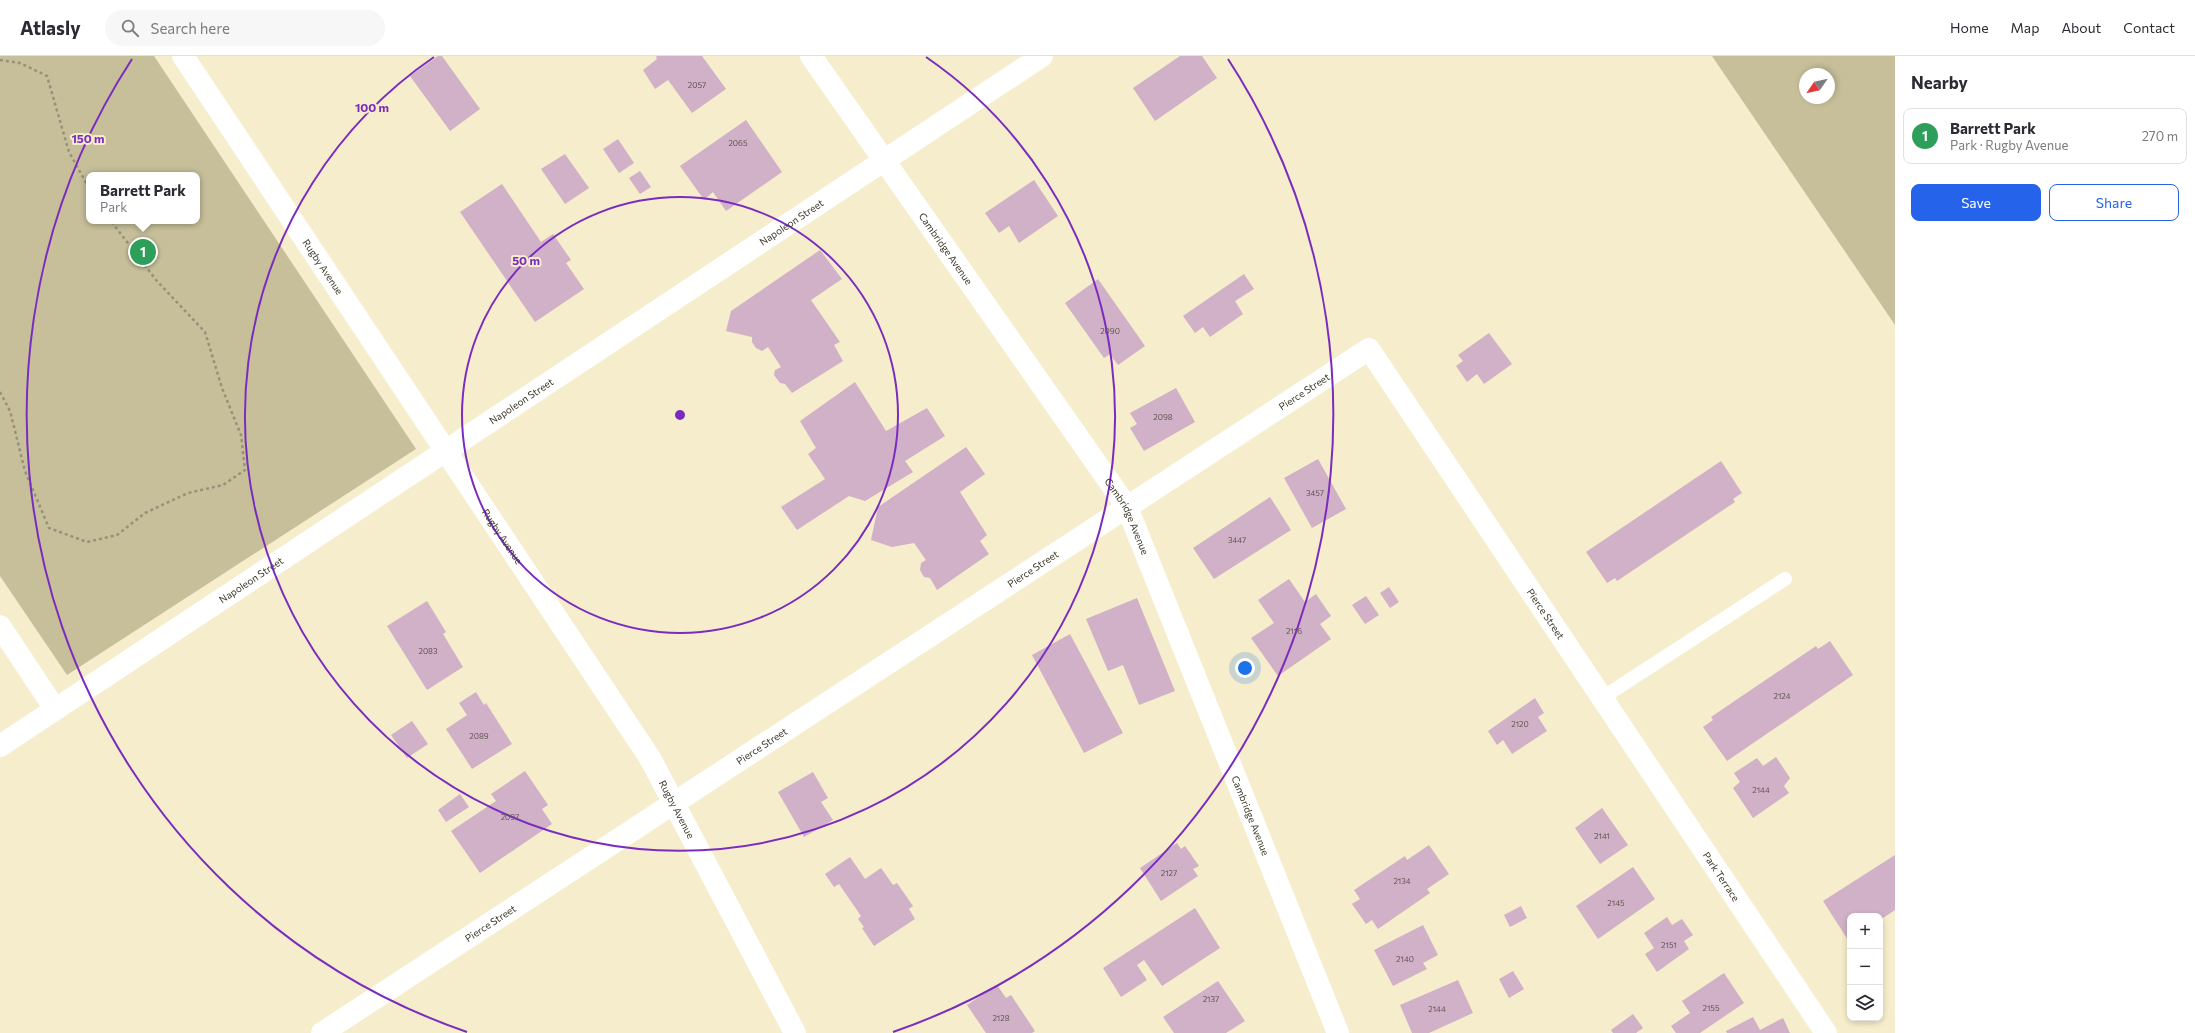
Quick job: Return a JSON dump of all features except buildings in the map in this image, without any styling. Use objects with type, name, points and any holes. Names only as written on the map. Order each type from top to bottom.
[{"type":"street","name":"Rugby Avenue","points":[[183,56],[650,758],[675,802],[795,1033]]},
{"type":"street","name":"Cambridge Avenue","points":[[811,56],[1127,507],[1338,1033]]},
{"type":"street","name":"Napoleon Street","points":[[0,746],[1042,56]]},
{"type":"street","name":"Pierce Street","points":[[322,1033],[1369,349],[1617,720]]},
{"type":"street","points":[[0,626],[55,709]]},
{"type":"street","name":"Park Terrace","points":[[1617,720],[1826,1033]]},
{"type":"lane","points":[[1602,698],[1785,579]]},
{"type":"path","points":[[0,60],[20,63],[46,76],[69,152],[86,183]]},
{"type":"path","points":[[0,392],[10,411],[25,471],[49,528],[87,542],[117,535],[145,513],[188,493],[223,486],[245,470],[241,435],[222,388],[205,332],[156,280],[113,224]]},
{"type":"shaded area","points":[[0,56],[154,56],[416,449],[67,675],[0,576]]},
{"type":"shaded area","points":[[1712,56],[1895,56],[1895,325]]},
{"type":"place","name":"Barrett Park","points":[[143,252]]}]
